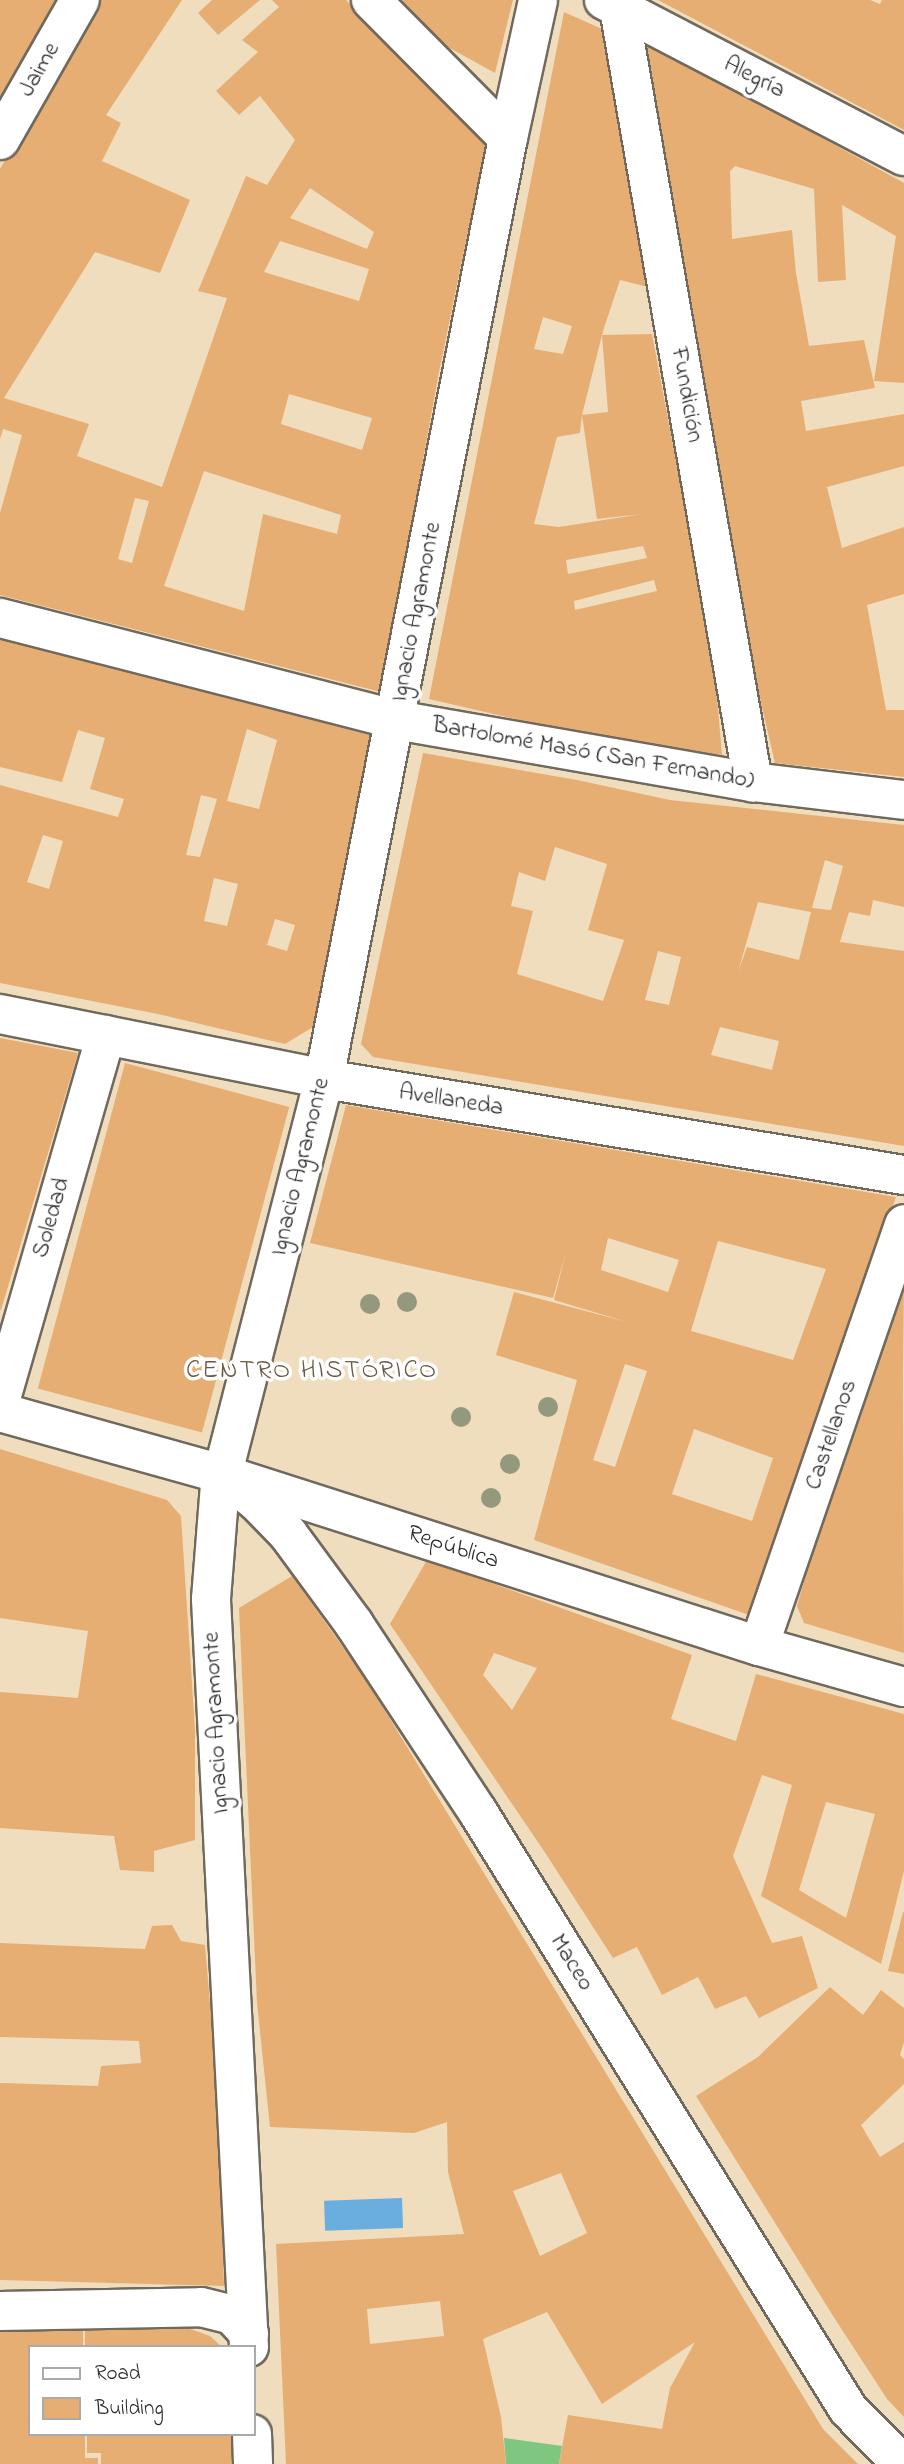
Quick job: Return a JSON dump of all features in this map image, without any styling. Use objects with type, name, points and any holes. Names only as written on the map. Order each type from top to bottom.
[{"type":"street","name":"Jaime","points":[[0,140],[80,0]]},
{"type":"street","points":[[371,0],[508,138]]},
{"type":"street","name":"Ignacio Agramonte","points":[[249,2340],[211,1599],[222,1474],[324,1079],[508,138],[538,0]]},
{"type":"street","name":"Alegría","points":[[612,4],[904,156]]},
{"type":"street","name":"Fundición","points":[[612,4],[753,782]]},
{"type":"street","name":"Bartolomé Masó (San Fernando)","points":[[0,618],[396,720],[753,782],[904,800]]},
{"type":"street","name":"Avellaneda","points":[[0,1014],[324,1079],[904,1175]]},
{"type":"street","name":"Soledad","points":[[0,1402],[106,1035]]},
{"type":"street","name":"Castellanos","points":[[759,1646],[904,1224]]},
{"type":"street","name":"República","points":[[0,1412],[222,1474],[759,1646],[904,1687]]},
{"type":"street","name":"Maceo","points":[[222,1474],[257,1502],[288,1534],[354,1624],[478,1812],[848,2409],[902,2464]]},
{"type":"street","points":[[0,2311],[201,2307],[232,2315],[249,2340]]},
{"type":"street","points":[[252,2436],[253,2464]]},
{"type":"green space","points":[[504,2438],[562,2446],[559,2464],[506,2464]]},
{"type":"water","points":[[402,2198],[403,2228],[325,2231],[324,2201]]},
{"type":"building","points":[[0,0],[65,0],[0,108]]},
{"type":"building","points":[[97,0],[182,0],[106,115],[121,123],[102,161],[190,200],[160,273],[95,252],[4,398],[89,424],[77,456],[162,487],[227,298],[198,291],[246,176],[267,185],[295,140],[260,96],[239,115],[216,91],[258,52],[242,40],[279,7],[272,0],[346,0],[487,139],[439,372],[381,692],[0,595],[0,513],[22,435],[3,429],[0,439],[0,169]],"holes":[[[310,188],[374,232],[367,249],[290,218]],[[280,241],[369,269],[359,301],[264,272]],[[289,394],[372,418],[362,450],[281,424]],[[204,471],[341,515],[337,534],[263,514],[244,611],[164,586]],[[135,498],[149,501],[132,563],[118,559]]]},
{"type":"building","points":[[212,0],[260,0],[218,35],[198,13]]},
{"type":"building","points":[[402,0],[513,0],[495,73],[446,46]]},
{"type":"building","points":[[658,0],[870,0],[880,4],[882,0],[904,0],[904,130]]},
{"type":"building","points":[[564,12],[611,33],[652,288],[620,280],[602,335],[652,334],[714,662],[722,755],[598,738],[429,699]],"holes":[[[543,317],[572,326],[563,354],[534,349]],[[602,335],[608,412],[582,415]],[[582,415],[597,519],[642,514],[559,527],[534,524],[557,437],[580,433]],[[643,546],[647,558],[568,574],[566,560]],[[654,580],[657,591],[575,610],[574,601]]]},
{"type":"building","points":[[638,37],[904,183],[904,383],[874,381],[896,236],[842,205],[846,280],[818,282],[814,189],[735,166],[730,171],[732,239],[792,230],[796,273],[809,346],[864,340],[875,388],[801,401],[806,431],[904,414],[904,466],[827,487],[842,548],[904,527],[904,594],[867,605],[886,710],[904,710],[904,777],[775,763],[752,664]]},
{"type":"building","points":[[0,638],[374,736],[313,1027],[285,1044],[158,1014],[0,983],[0,785],[118,817],[124,799],[90,789],[105,738],[78,730],[62,782],[0,767]],"holes":[[[247,729],[277,740],[259,809],[227,801]],[[201,795],[217,799],[200,857],[186,855]],[[43,835],[63,841],[49,889],[27,882]],[[214,878],[238,884],[227,926],[204,921]],[[275,919],[295,925],[287,951],[267,945]]]},
{"type":"building","points":[[423,753],[577,780],[670,800],[904,825],[904,907],[873,900],[870,916],[849,912],[840,942],[904,951],[904,1146],[373,1057],[361,1044]],"holes":[[[555,847],[607,864],[588,930],[624,940],[603,1001],[517,974],[533,911],[511,906],[519,872],[545,881]],[[825,860],[843,866],[831,910],[812,908]],[[758,902],[811,912],[799,960],[747,947],[738,972]],[[658,951],[681,957],[669,1005],[645,1000]],[[720,1027],[779,1041],[772,1070],[711,1055]]]},
{"type":"building","points":[[0,1038],[78,1053],[1,1310],[0,1310]]},
{"type":"building","points":[[125,1063],[289,1107],[202,1433],[38,1389]]},
{"type":"building","points":[[346,1105],[896,1197],[755,1617],[534,1540],[577,1380],[496,1355],[514,1292],[627,1322],[554,1300],[566,1252],[553,1298],[310,1243]],"holes":[[[608,1238],[679,1260],[668,1292],[601,1270]],[[718,1241],[826,1269],[793,1360],[691,1331]],[[625,1364],[647,1371],[615,1467],[593,1460]],[[694,1429],[773,1458],[752,1521],[672,1494]]]},
{"type":"building","points":[[904,1269],[904,1653],[804,1623],[797,1606],[849,1424]]},
{"type":"building","points":[[0,1449],[167,1500],[181,1516],[195,1729],[195,1840],[154,1851],[154,1872],[120,1870],[114,1836],[0,1828],[0,1692],[78,1698],[88,1631],[0,1618]]},
{"type":"building","points":[[427,1560],[692,1655],[671,1719],[736,1741],[756,1674],[904,1714],[904,1871],[881,1964],[761,1896],[792,1785],[762,1775],[733,1856],[772,1943],[802,1936],[818,1988],[759,2018],[746,1996],[715,2009],[698,1977],[662,1995],[637,1947],[613,1958],[390,1624]],"holes":[[[494,1653],[537,1668],[512,1710],[483,1675]],[[826,1802],[875,1814],[846,1918],[799,1890]]]},
{"type":"building","points":[[292,1576],[365,1678],[823,2429],[858,2464],[559,2464],[568,2415],[662,2429],[670,2388],[695,2342],[602,2404],[547,2312],[483,2339],[501,2417],[506,2464],[286,2464],[276,2244],[464,2234],[448,2172],[447,2122],[414,2133],[270,2127],[257,2003],[239,1608]],"holes":[[[561,2173],[587,2233],[540,2256],[513,2191]],[[440,2301],[444,2336],[370,2344],[367,2309]]]},
{"type":"building","points":[[904,1912],[904,1974],[888,1971]]},
{"type":"building","points":[[172,1925],[181,1941],[205,1945],[219,2107],[224,2286],[0,2280],[0,2083],[98,2086],[101,2066],[141,2063],[139,2041],[0,2037],[0,1943],[145,1949],[152,1926]]},
{"type":"building","points":[[830,1987],[863,2015],[881,1990],[904,2008],[904,2042],[900,2055],[904,2059],[904,2084],[861,2125],[880,2157],[904,2142],[904,2417],[887,2399],[835,2319],[696,2096],[758,2057]]},
{"type":"building","points":[[83,2323],[83,2345],[28,2345],[28,2436],[85,2436],[85,2458],[98,2458],[98,2464],[0,2464],[0,2325]]},
{"type":"building","points":[[85,2324],[182,2326],[210,2336],[220,2345],[85,2345]]},
{"type":"building","points":[[87,2436],[235,2436],[237,2464],[101,2464],[101,2453],[87,2453]]},
{"type":"district","name":"CENTRO HISTÓRICO","points":[[312,1372]]}]
